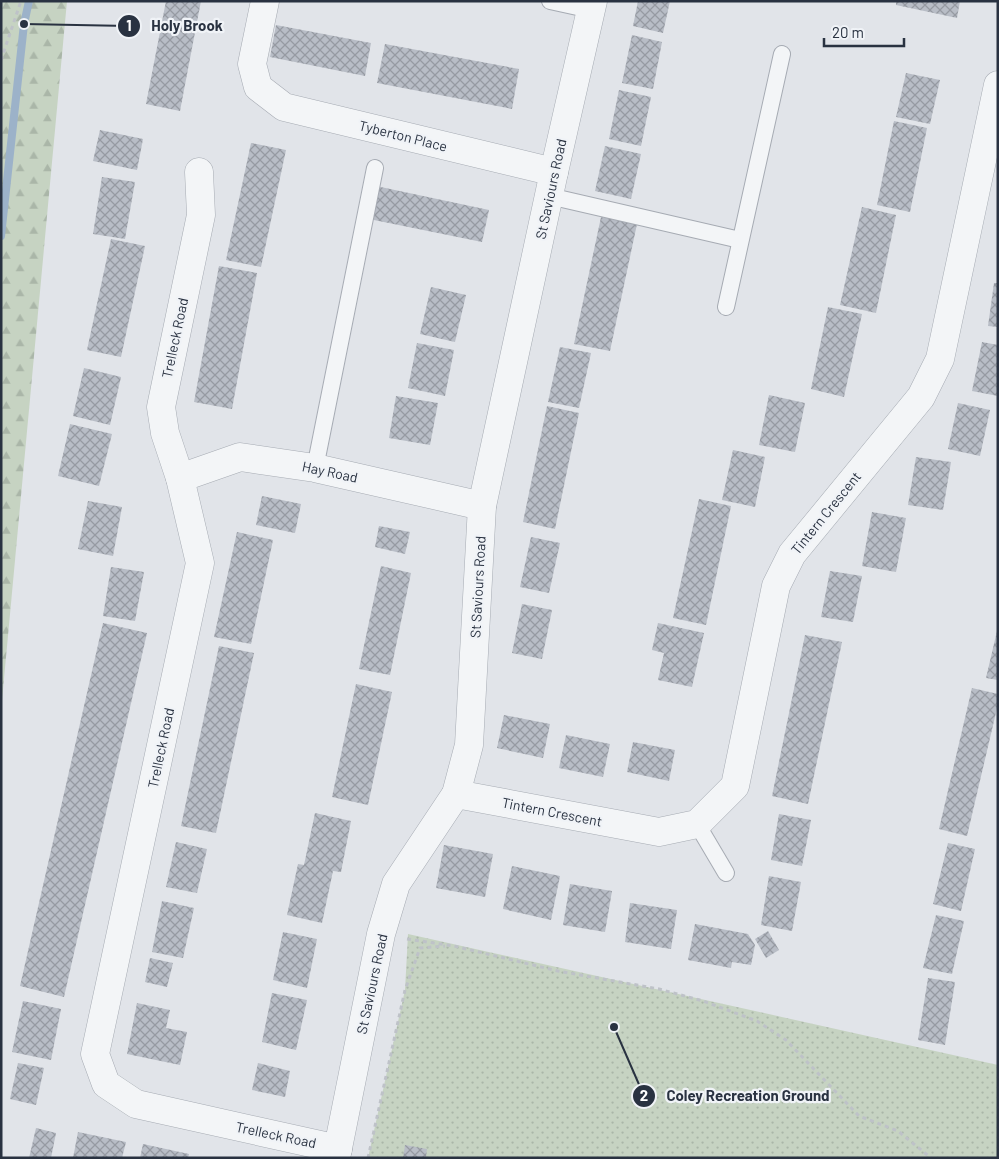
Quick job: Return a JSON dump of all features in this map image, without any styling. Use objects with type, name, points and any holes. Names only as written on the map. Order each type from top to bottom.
[{"type":"street","name":"Tyberton Place","points":[[265,1],[252,64],[258,87],[284,107],[552,184]]},
{"type":"street","name":"St Saviours Road","points":[[337,1153],[381,934],[396,884],[456,794],[469,745],[482,506],[592,6]]},
{"type":"street","name":"Tintern Crescent","points":[[456,794],[659,832],[697,824],[734,786],[776,586],[792,554],[921,396],[940,359],[998,85]]},
{"type":"street","name":"Trelleck Road","points":[[199,172],[201,215],[161,407],[165,433],[180,478],[200,563],[95,1054],[106,1084],[136,1104],[337,1153]]},
{"type":"street","name":"Hay Road","points":[[180,478],[240,457],[315,468],[482,506]]},
{"type":"lane","points":[[550,1],[592,6]]},
{"type":"lane","points":[[726,306],[782,54]]},
{"type":"lane","points":[[315,468],[375,168]]},
{"type":"lane","points":[[552,184],[740,240]]},
{"type":"lane","points":[[697,824],[726,873]]},
{"type":"path","points":[[1,60],[21,1]]},
{"type":"path","points":[[381,934],[454,946],[558,971],[659,989],[703,1001],[757,1021],[786,1040],[859,1116],[898,1131],[931,1158]]},
{"type":"path","points":[[368,1158],[405,990],[420,948],[454,946]]},
{"type":"green space","points":[[1,1],[67,1],[1,711]]},
{"type":"green space","points":[[408,934],[998,1065],[998,1158],[368,1158],[405,990]]},
{"type":"building","points":[[166,1],[201,1],[180,111],[146,104]]},
{"type":"building","points":[[638,1],[670,1],[663,33],[633,26]]},
{"type":"building","points":[[896,1],[960,1],[957,18],[896,5]]},
{"type":"building","points":[[276,25],[371,43],[365,76],[270,57]]},
{"type":"building","points":[[632,35],[662,42],[653,89],[622,83]]},
{"type":"building","points":[[385,44],[519,69],[512,109],[377,83]]},
{"type":"building","points":[[906,73],[940,80],[930,124],[896,117]]},
{"type":"building","points":[[619,90],[651,97],[641,146],[609,139]]},
{"type":"building","points":[[894,121],[927,128],[910,212],[877,205]]},
{"type":"building","points":[[100,130],[143,139],[137,170],[93,161]]},
{"type":"building","points":[[251,143],[286,150],[261,267],[226,260]]},
{"type":"building","points":[[605,146],[641,154],[631,199],[595,191]]},
{"type":"building","points":[[102,177],[135,182],[125,239],[93,234]]},
{"type":"building","points":[[376,186],[489,210],[482,242],[369,219]]},
{"type":"building","points":[[862,207],[896,215],[876,313],[840,305]]},
{"type":"building","points":[[601,217],[637,224],[610,351],[574,344]]},
{"type":"building","points":[[111,239],[145,246],[121,357],[87,350]]},
{"type":"building","points":[[219,266],[257,273],[232,409],[194,402]]},
{"type":"building","points":[[994,283],[998,283],[998,327],[988,326]]},
{"type":"building","points":[[431,287],[466,295],[455,342],[420,334]]},
{"type":"building","points":[[828,307],[862,314],[844,397],[811,389]]},
{"type":"building","points":[[982,342],[998,345],[998,396],[972,391]]},
{"type":"building","points":[[417,343],[454,350],[445,396],[408,388]]},
{"type":"building","points":[[560,347],[591,353],[579,408],[548,402]]},
{"type":"building","points":[[84,368],[121,377],[110,425],[73,416]]},
{"type":"building","points":[[769,395],[805,403],[795,452],[759,445]]},
{"type":"building","points":[[396,396],[438,403],[430,445],[389,438]]},
{"type":"building","points":[[958,403],[990,410],[980,456],[948,449]]},
{"type":"building","points":[[547,406],[579,413],[555,529],[523,522]]},
{"type":"building","points":[[70,424],[112,434],[99,486],[58,476]]},
{"type":"building","points":[[733,450],[765,457],[755,507],[722,500]]},
{"type":"building","points":[[916,457],[951,462],[943,510],[908,505]]},
{"type":"building","points":[[262,496],[301,504],[295,533],[256,525]]},
{"type":"building","points":[[699,499],[731,506],[706,625],[673,618]]},
{"type":"building","points":[[88,501],[122,507],[113,556],[78,549]]},
{"type":"building","points":[[872,512],[906,518],[896,572],[862,566]]},
{"type":"building","points":[[379,526],[410,532],[405,554],[375,547]]},
{"type":"building","points":[[237,532],[273,540],[251,644],[214,637]]},
{"type":"building","points":[[531,537],[560,543],[549,593],[520,587]]},
{"type":"building","points":[[381,566],[411,573],[390,675],[359,669]]},
{"type":"building","points":[[111,567],[144,572],[135,621],[103,616]]},
{"type":"building","points":[[830,571],[862,576],[853,622],[821,617]]},
{"type":"building","points":[[522,604],[552,610],[542,659],[512,653]]},
{"type":"building","points":[[103,623],[147,633],[64,997],[20,986]]},
{"type":"building","points":[[658,623],[704,633],[692,687],[658,680],[664,653],[652,650]]},
{"type":"building","points":[[998,631],[998,680],[986,678]]},
{"type":"building","points":[[805,635],[842,642],[808,804],[772,796]]},
{"type":"building","points":[[219,646],[254,653],[216,833],[181,826]]},
{"type":"building","points":[[356,684],[392,692],[368,805],[332,797]]},
{"type":"building","points":[[972,688],[998,694],[998,704],[967,836],[939,829]]},
{"type":"building","points":[[504,715],[550,724],[543,758],[497,748]]},
{"type":"building","points":[[566,735],[610,744],[603,777],[559,768]]},
{"type":"building","points":[[633,742],[675,750],[669,781],[627,772]]},
{"type":"building","points":[[315,813],[351,821],[341,872],[333,871],[322,923],[287,915],[298,864],[304,865]]},
{"type":"building","points":[[779,814],[811,820],[802,866],[771,860]]},
{"type":"building","points":[[176,842],[207,849],[197,893],[166,887]]},
{"type":"building","points":[[948,843],[975,849],[961,911],[933,904]]},
{"type":"building","points":[[444,845],[493,854],[485,897],[436,888]]},
{"type":"building","points":[[512,866],[560,876],[551,920],[503,909]]},
{"type":"building","points":[[769,876],[801,882],[792,931],[761,925]]},
{"type":"building","points":[[570,884],[612,891],[605,932],[563,925]]},
{"type":"building","points":[[162,901],[194,908],[183,958],[152,952]]},
{"type":"building","points":[[630,903],[677,910],[671,949],[625,942]]},
{"type":"building","points":[[936,915],[964,921],[952,974],[923,968]]},
{"type":"building","points":[[695,924],[748,934],[755,945],[751,965],[732,962],[731,968],[688,960]]},
{"type":"building","points":[[768,931],[779,950],[766,958],[755,939]]},
{"type":"building","points":[[283,932],[317,939],[307,988],[273,980]]},
{"type":"building","points":[[150,958],[173,963],[167,987],[145,982]]},
{"type":"building","points":[[928,978],[955,982],[945,1045],[918,1040]]},
{"type":"building","points":[[272,993],[307,1000],[296,1050],[262,1042]]},
{"type":"building","points":[[23,1001],[61,1009],[51,1060],[12,1052]]},
{"type":"building","points":[[137,1003],[170,1010],[166,1028],[187,1032],[180,1065],[127,1054]]},
{"type":"building","points":[[18,1063],[44,1068],[36,1105],[10,1099]]},
{"type":"building","points":[[258,1063],[290,1071],[285,1097],[252,1090]]},
{"type":"building","points":[[36,1128],[56,1133],[51,1158],[29,1158]]},
{"type":"building","points":[[78,1132],[126,1142],[122,1158],[73,1158]]},
{"type":"building","points":[[143,1144],[189,1154],[188,1158],[140,1158]]},
{"type":"building","points":[[405,1145],[427,1149],[426,1158],[403,1158]]},
{"type":"waterway","points":[[1,236],[24,24],[29,1]]},
{"type":"place","name":"Holy Brook","points":[[24,24]]},
{"type":"place","name":"Coley Recreation Ground","points":[[614,1027]]}]
